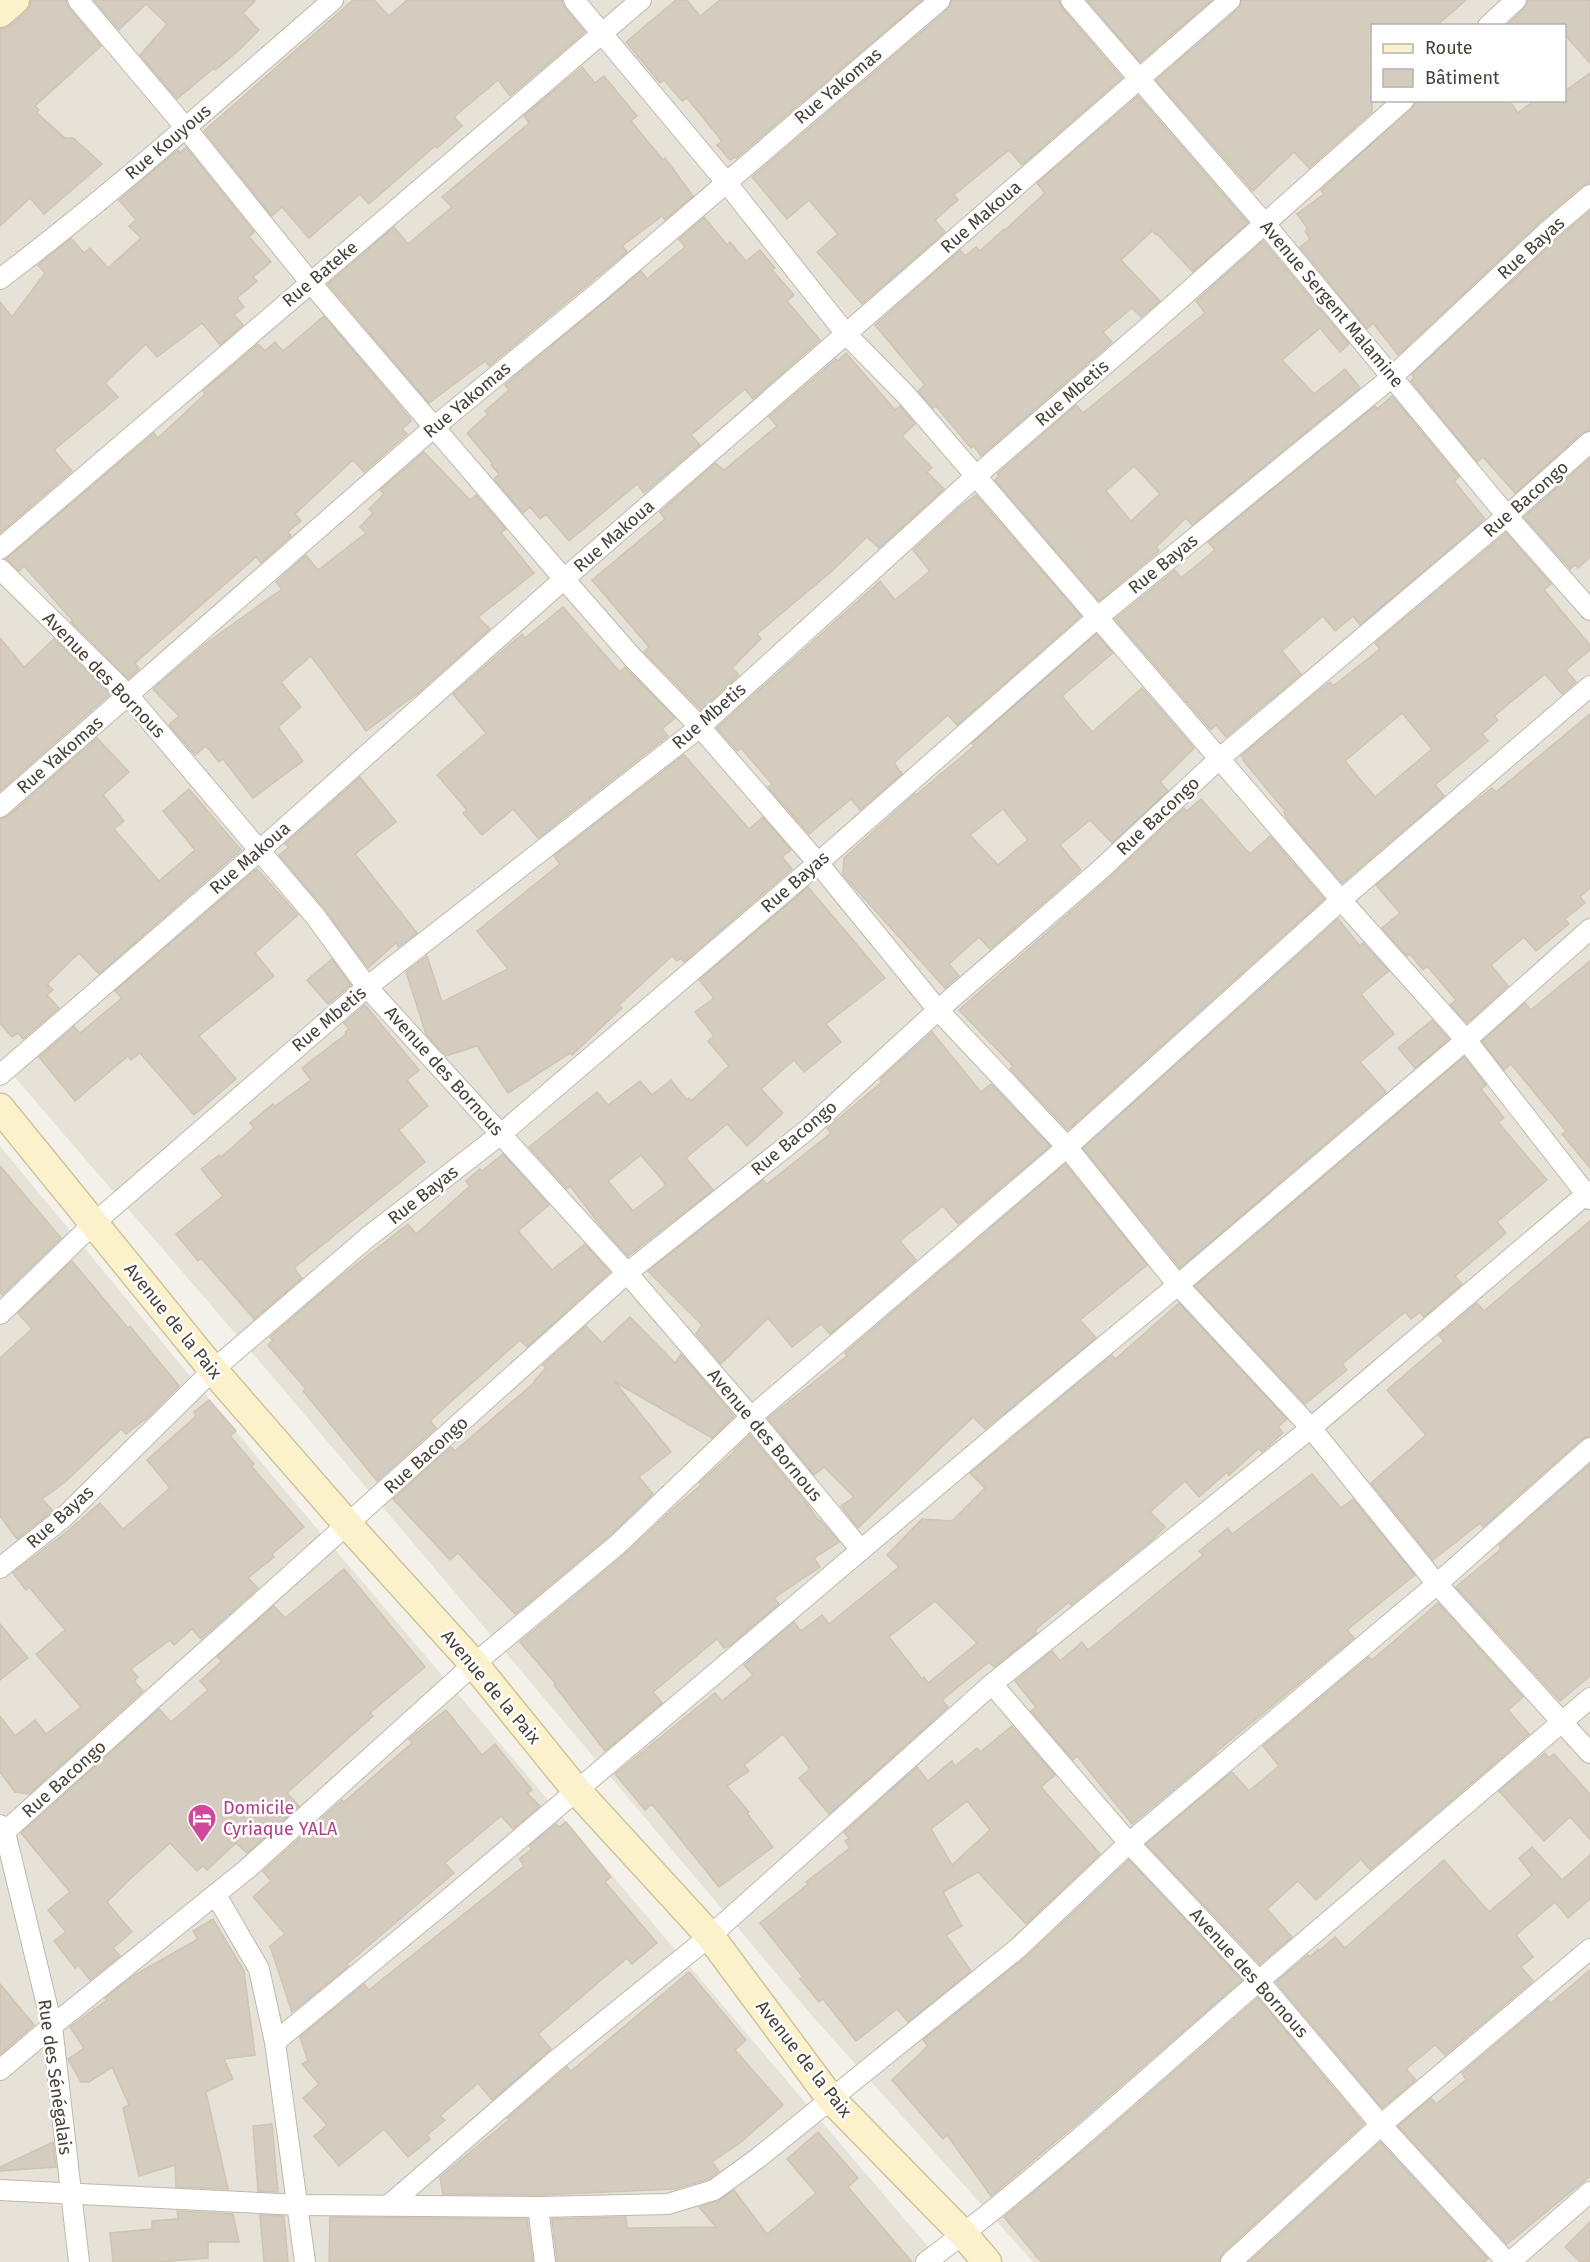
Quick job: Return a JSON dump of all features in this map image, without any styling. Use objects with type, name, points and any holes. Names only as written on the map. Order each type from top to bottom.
[{"type":"main road","points":[[0,13],[15,0]]},
{"type":"main road","name":"Avenue de la Paix","points":[[0,1108],[213,1370],[348,1525],[474,1664],[577,1791],[710,1936],[831,2099],[963,2234],[987,2262]]},
{"type":"street","points":[[78,0],[433,428],[633,658],[700,727],[818,863],[938,1010],[1067,1147],[1178,1285],[1311,1428],[1437,1584],[1590,1753]]},
{"type":"street","name":"Rue Kouyous","points":[[0,279],[41,248],[333,0]]},
{"type":"street","points":[[389,2205],[554,2062],[710,1936],[992,1684],[1311,1428],[1589,1195],[1466,1040],[1341,900],[906,394],[846,334],[726,182],[574,0]]},
{"type":"street","name":"Rue Bateke","points":[[0,549],[641,0]]},
{"type":"street","name":"Rue Yakomas","points":[[0,807],[433,428],[601,290],[940,0]]},
{"type":"street","name":"Avenue Sergent Malamine","points":[[1071,0],[1265,224],[1507,516],[1590,610]]},
{"type":"street","name":"Rue Makoua","points":[[0,1075],[259,850],[564,579],[1230,0]]},
{"type":"street","points":[[1490,24],[1516,0]]},
{"type":"street","name":"Rue Mbetis","points":[[0,1314],[93,1224],[367,987],[700,727],[976,476],[1402,102]]},
{"type":"street","name":"Rue Bayas","points":[[0,1568],[63,1518],[213,1370],[368,1237],[501,1134],[818,863],[1098,618],[1392,376],[1590,195]]},
{"type":"street","name":"Rue Bacongo","points":[[2,1831],[348,1525],[627,1273],[807,1130],[938,1010],[1101,870],[1219,759],[1507,516],[1590,442]]},
{"type":"street","name":"Avenue des Bornous","points":[[0,568],[128,695],[315,916],[367,987],[627,1273],[861,1550]]},
{"type":"street","points":[[0,2070],[216,1894],[474,1664],[617,1545],[751,1417],[1067,1147],[1341,900],[1590,686]]},
{"type":"street","points":[[275,2042],[1178,1285],[1466,1040],[1590,929]]},
{"type":"street","points":[[0,2190],[299,2205],[538,2207],[668,2204],[714,2190],[758,2158],[1018,1948],[1129,1843],[1437,1584],[1590,1448]]},
{"type":"street","name":"Avenue des Bornous","points":[[992,1684],[1129,1843],[1259,1981],[1381,2126],[1509,2262]]},
{"type":"street","points":[[926,2262],[1136,2090],[1259,1981],[1590,1698]]},
{"type":"street","name":"Rue des Sénégalais","points":[[2,1831],[52,2026],[79,2262]]},
{"type":"street","points":[[216,1894],[259,1969],[275,2042],[305,2262]]},
{"type":"street","points":[[1231,2262],[1381,2126],[1590,1949]]},
{"type":"street","points":[[1509,2262],[1590,2192]]},
{"type":"street","points":[[538,2207],[545,2262]]},
{"type":"shaded area","points":[[43,0],[1590,0],[1590,2262],[1033,2262],[814,2018],[278,1383],[0,1060],[0,37]]},
{"type":"shaded area","points":[[0,1146],[286,1492],[941,2262],[0,2262]]},
{"type":"building","points":[[31,0],[66,0],[69,8],[101,46],[35,106],[39,110],[36,112],[65,138],[73,138],[102,164],[44,214],[30,198],[0,226],[0,29],[10,26],[26,12]]},
{"type":"building","points":[[94,0],[256,0],[243,13],[259,30],[237,52],[177,99],[140,55],[167,24],[146,4],[119,30]]},
{"type":"building","points":[[353,0],[374,0],[389,16],[407,0],[562,0],[565,8],[585,32],[510,96],[498,80],[454,117],[462,126],[437,148],[435,146],[369,204],[360,194],[309,238],[282,207],[272,216],[204,131]]},
{"type":"building","points":[[676,0],[687,0],[700,16],[720,0],[922,0],[736,158],[730,160],[717,145],[722,141],[687,98],[682,101],[664,80],[660,83],[626,42]]},
{"type":"building","points":[[952,0],[1059,0],[1062,8],[1122,78],[1022,165],[1009,150],[954,195],[958,200],[935,220],[945,232],[862,304],[817,252],[838,234],[809,200],[787,219],[752,177],[948,9]]},
{"type":"building","points":[[1087,0],[1212,0],[1140,62]]},
{"type":"building","points":[[1242,0],[1466,0],[1438,24],[1371,24],[1372,112],[1309,168],[1294,152],[1253,191],[1156,80],[1238,9]]},
{"type":"building","points":[[1528,0],[1590,0],[1590,63],[1566,36],[1566,24],[1508,24],[1524,9]]},
{"type":"building","points":[[582,67],[595,83],[604,76],[637,116],[631,121],[663,160],[665,158],[693,196],[665,220],[662,216],[622,246],[627,252],[489,366],[485,361],[429,403],[328,284],[394,227],[408,244],[452,207],[442,197],[529,123],[524,116]]},
{"type":"building","points":[[1590,73],[1590,183],[1582,186],[1541,221],[1398,355],[1373,323],[1367,329],[1300,247],[1310,239],[1305,231],[1308,229],[1297,214],[1324,194],[1321,190],[1417,102],[1510,102],[1518,113],[1532,102],[1566,102],[1566,91]]},
{"type":"building","points":[[1138,96],[1248,223],[1193,272],[1152,231],[1121,260],[1160,301],[1141,317],[1132,308],[1103,332],[1112,342],[981,456],[974,446],[971,448],[936,406],[933,408],[918,391],[925,385],[875,325],[960,250],[965,256],[976,247],[980,251],[1005,230],[1045,193],[1037,183]]},
{"type":"building","points":[[186,147],[254,232],[249,237],[271,262],[253,277],[257,281],[237,298],[244,307],[234,315],[243,325],[220,345],[202,323],[157,357],[146,344],[105,383],[118,397],[54,450],[72,471],[0,533],[0,302],[12,317],[45,273],[38,265],[71,238],[84,253],[90,248],[108,268],[141,238],[129,226],[136,220],[119,200],[178,150],[180,153]]},
{"type":"building","points":[[1590,211],[1590,430],[1582,433],[1515,493],[1483,457],[1477,462],[1411,381],[1414,378],[1412,374]]},
{"type":"building","points":[[704,217],[727,245],[730,242],[746,261],[760,250],[775,268],[772,270],[794,295],[787,301],[820,340],[753,399],[745,389],[691,435],[700,445],[644,493],[637,484],[569,541],[546,514],[540,519],[530,507],[523,513],[494,479],[499,474],[467,433],[488,414],[485,411],[509,390],[505,385],[641,271],[647,279],[685,247],[679,239]]},
{"type":"building","points":[[1263,241],[1349,344],[1340,352],[1320,328],[1282,360],[1314,394],[1345,369],[1360,388],[1192,525],[1186,518],[1156,547],[1159,551],[1099,601],[995,480],[999,476],[997,474],[1076,405],[1083,413],[1205,313],[1196,301]],"holes":[[[1134,466],[1160,494],[1131,521],[1106,491]]]},
{"type":"building","points":[[324,316],[410,418],[411,421],[402,429],[407,434],[364,472],[353,460],[295,514],[301,521],[288,532],[291,536],[261,563],[256,557],[135,663],[139,669],[128,679],[71,622],[73,621],[24,566],[19,571],[6,559],[154,433],[158,438],[205,394],[203,391],[258,344],[265,351],[275,342],[283,351]]},
{"type":"building","points":[[846,353],[895,410],[900,406],[915,424],[902,436],[932,468],[927,472],[944,489],[879,548],[867,537],[832,571],[757,634],[761,639],[732,668],[739,675],[701,710],[644,652],[649,647],[592,580],[665,519],[660,512],[715,463],[724,470],[777,426],[769,417]]},
{"type":"building","points":[[1392,396],[1459,477],[1454,481],[1485,519],[1360,625],[1353,616],[1335,631],[1323,616],[1282,651],[1301,674],[1226,737],[1216,725],[1211,730],[1115,619],[1175,570],[1181,578],[1215,550],[1208,542],[1375,406],[1377,409]]},
{"type":"building","points":[[424,452],[470,500],[476,495],[506,529],[501,533],[534,573],[478,617],[490,629],[418,693],[366,731],[311,656],[281,682],[301,707],[278,727],[303,761],[253,798],[223,759],[219,762],[206,746],[195,755],[169,725],[179,716],[153,689],[205,644],[282,589],[276,582],[306,555],[318,570],[366,533],[360,527],[373,513],[369,509],[384,494],[380,490]]},
{"type":"building","points":[[1590,458],[1590,557],[1578,568],[1575,565],[1570,569],[1524,517]]},
{"type":"building","points":[[976,495],[1081,616],[957,725],[948,715],[894,763],[902,774],[860,810],[851,799],[809,834],[768,787],[772,784],[741,748],[737,751],[717,728],[880,581],[895,600],[930,571],[913,550]]},
{"type":"building","points":[[1506,533],[1551,584],[1544,590],[1590,645],[1590,650],[1566,670],[1576,682],[1562,694],[1545,674],[1494,716],[1498,720],[1482,734],[1488,741],[1435,785],[1444,796],[1342,883],[1288,820],[1285,811],[1241,756],[1317,692],[1330,682],[1333,686],[1380,649],[1375,643]],"holes":[[[1402,713],[1432,749],[1375,797],[1345,761]]]},
{"type":"building","points":[[563,607],[620,672],[625,667],[675,718],[662,729],[668,736],[538,838],[513,809],[482,835],[463,813],[467,810],[437,775],[486,733],[453,694],[522,634],[525,638]]},
{"type":"building","points":[[1096,634],[1113,653],[1062,696],[1092,732],[1142,688],[1194,748],[1160,782],[1168,791],[1112,843],[1090,820],[1060,845],[1081,870],[990,949],[979,937],[949,964],[959,976],[945,988],[843,875],[844,858],[915,794],[974,746],[972,743]],"holes":[[[1003,809],[1028,840],[998,865],[970,835]]]},
{"type":"building","points":[[0,638],[24,667],[54,639],[110,694],[0,791]]},
{"type":"building","points":[[1590,714],[1590,888],[1580,897],[1585,903],[1565,919],[1569,924],[1536,951],[1524,937],[1491,965],[1508,986],[1467,1023],[1450,1005],[1456,1000],[1427,966],[1423,970],[1410,954],[1407,956],[1382,928],[1400,913],[1376,885],[1459,814],[1492,788],[1496,792]]},
{"type":"building","points":[[97,738],[129,772],[103,795],[124,821],[114,829],[159,881],[195,850],[163,811],[189,789],[241,850],[99,974],[79,953],[47,984],[53,990],[47,995],[59,1008],[23,1039],[18,1033],[12,1037],[0,1023],[0,819],[8,816]]},
{"type":"building","points":[[684,755],[749,829],[763,817],[791,850],[782,857],[792,869],[684,962],[681,958],[677,961],[672,956],[619,1005],[622,1008],[572,1055],[570,1053],[508,1093],[477,1046],[446,1056],[426,1034],[406,972],[427,956],[442,1002],[508,969],[477,931],[560,864],[554,856]]},
{"type":"building","points":[[360,777],[396,822],[355,854],[417,933],[398,947],[397,942],[368,968],[324,908],[279,855],[289,847],[285,844]]},
{"type":"building","points":[[1201,799],[1250,854],[1270,836],[1324,899],[1068,1130],[1010,1069],[1013,1066],[959,1010],[1108,879],[1184,808],[1187,811]]},
{"type":"building","points":[[257,869],[298,915],[255,953],[274,976],[199,1036],[236,1079],[194,1115],[140,1053],[131,1060],[128,1056],[75,1101],[39,1057],[74,1027],[80,1033],[122,998],[115,991]]},
{"type":"building","points":[[808,887],[885,978],[826,1024],[841,1042],[804,1072],[794,1060],[761,1089],[783,1113],[747,1146],[727,1124],[686,1158],[713,1190],[628,1256],[604,1230],[570,1186],[567,1189],[529,1147],[597,1092],[608,1105],[640,1081],[652,1095],[671,1080],[687,1100],[689,1098],[691,1101],[729,1066],[708,1041],[714,1036],[695,1012],[714,998],[699,980]],"holes":[[[641,1155],[666,1185],[633,1211],[608,1181]]]},
{"type":"building","points":[[1338,919],[1360,946],[1363,943],[1389,971],[1361,994],[1394,1034],[1360,1062],[1386,1092],[1180,1268],[1083,1148]]},
{"type":"building","points":[[332,959],[351,985],[328,1004],[307,980]]},
{"type":"building","points":[[1590,961],[1590,1168],[1562,1134],[1566,1131],[1511,1064],[1504,1070],[1482,1041],[1525,1003],[1531,1010]]},
{"type":"building","points":[[365,1005],[419,1070],[407,1080],[428,1106],[399,1130],[425,1162],[294,1268],[302,1278],[254,1319],[201,1258],[198,1261],[176,1234],[223,1196],[201,1169],[219,1155],[221,1157],[254,1128],[250,1123],[273,1104],[275,1106],[311,1080],[302,1068],[346,1034],[345,1032],[349,1029],[344,1023]]},
{"type":"building","points":[[1432,1020],[1449,1039],[1415,1068],[1398,1048]]},
{"type":"building","points":[[932,1032],[981,1092],[991,1084],[1050,1146],[958,1224],[943,1206],[900,1241],[916,1260],[830,1334],[821,1324],[792,1347],[768,1318],[721,1364],[696,1334],[702,1325],[648,1271],[763,1180],[767,1184],[831,1133],[827,1128],[882,1082],[880,1079]]},
{"type":"building","points":[[1464,1057],[1486,1085],[1481,1089],[1504,1118],[1498,1122],[1547,1180],[1497,1222],[1506,1233],[1455,1276],[1462,1284],[1424,1317],[1420,1312],[1411,1319],[1405,1312],[1342,1364],[1347,1370],[1305,1404],[1195,1286]]},
{"type":"building","points":[[503,1154],[549,1205],[518,1231],[552,1270],[585,1244],[610,1272],[527,1347],[520,1340],[454,1399],[430,1421],[436,1428],[377,1481],[303,1391],[306,1389],[268,1345],[273,1340],[270,1337],[335,1281],[408,1224],[416,1234],[470,1186],[466,1181]]},
{"type":"building","points":[[1065,1164],[1147,1265],[1080,1320],[1096,1338],[985,1429],[973,1417],[858,1528],[841,1506],[854,1497],[824,1467],[814,1475],[768,1418],[847,1356],[845,1353]]},
{"type":"building","points":[[0,1166],[61,1238],[2,1295],[0,1292]]},
{"type":"building","points":[[1590,1221],[1590,1436],[1582,1439],[1483,1527],[1480,1523],[1433,1560],[1371,1483],[1426,1435],[1387,1390],[1444,1341],[1439,1335],[1477,1303],[1484,1311]]},
{"type":"building","points":[[72,1261],[179,1386],[148,1417],[126,1434],[121,1429],[65,1482],[42,1499],[53,1511],[17,1539],[0,1516],[0,1358],[32,1329],[18,1313]]},
{"type":"building","points":[[1179,1303],[1287,1419],[1278,1427],[1283,1433],[1262,1452],[1259,1448],[1229,1475],[1227,1472],[1199,1497],[1185,1481],[1150,1512],[1165,1527],[1152,1540],[1071,1605],[1069,1602],[1035,1630],[1037,1633],[994,1667],[989,1662],[942,1700],[948,1707],[829,1814],[799,1778],[810,1769],[783,1734],[744,1765],[749,1771],[727,1786],[749,1812],[747,1813],[773,1847],[719,1887],[652,1804],[645,1810],[615,1774],[715,1693],[722,1701],[753,1675],[744,1665],[794,1622],[801,1631],[822,1615],[829,1624],[899,1567],[887,1555],[922,1519],[952,1521],[985,1488],[970,1473],[1112,1355],[1115,1359]],"holes":[[[935,1601],[977,1643],[928,1683],[924,1677],[922,1679],[889,1637]]]},
{"type":"building","points":[[630,1317],[675,1363],[681,1354],[734,1416],[712,1438],[615,1382],[671,1452],[639,1477],[653,1494],[609,1536],[515,1614],[458,1553],[450,1560],[393,1499],[451,1447],[455,1451],[535,1382],[546,1368],[543,1365],[586,1326],[602,1343]]},
{"type":"building","points":[[209,1400],[236,1431],[230,1436],[254,1464],[251,1466],[304,1527],[272,1554],[274,1557],[248,1578],[258,1588],[201,1639],[192,1629],[174,1645],[170,1640],[131,1669],[138,1677],[134,1681],[143,1691],[29,1794],[15,1792],[0,1772],[0,1716],[15,1736],[35,1720],[46,1734],[81,1707],[36,1654],[65,1630],[29,1587],[26,1590],[13,1573],[100,1503],[123,1529],[170,1488],[147,1460],[196,1416],[194,1412]]},
{"type":"building","points":[[750,1435],[819,1521],[839,1542],[814,1558],[820,1567],[774,1598],[779,1604],[729,1646],[724,1648],[717,1639],[653,1692],[662,1703],[605,1751],[554,1685],[556,1684],[520,1642],[625,1554],[701,1485],[699,1483]]},
{"type":"building","points":[[1590,1464],[1590,1676],[1560,1701],[1456,1587],[1501,1549],[1499,1545]]},
{"type":"building","points":[[1312,1474],[1341,1508],[1353,1499],[1415,1575],[1347,1630],[1354,1638],[1132,1824],[1077,1756],[1073,1760],[1031,1711],[1036,1707],[1015,1681],[1052,1651],[1060,1661],[1082,1642],[1088,1650],[1203,1555],[1199,1551],[1228,1528],[1232,1534]]},
{"type":"building","points":[[344,1569],[425,1667],[370,1713],[373,1716],[287,1793],[299,1806],[247,1853],[236,1843],[207,1870],[203,1866],[197,1871],[170,1843],[130,1879],[107,1902],[132,1932],[113,1948],[120,1956],[90,1980],[78,1965],[75,1968],[54,1941],[66,1932],[48,1910],[70,1892],[21,1833],[159,1709],[171,1722],[208,1690],[200,1681],[222,1661],[217,1657],[274,1606],[285,1618]]},
{"type":"building","points":[[1438,1603],[1523,1697],[1508,1710],[1529,1734],[1370,1870],[1361,1859],[1316,1900],[1298,1881],[1267,1909],[1292,1937],[1260,1964],[1146,1844],[1232,1772],[1249,1791],[1279,1766],[1263,1746],[1369,1657],[1372,1660]]},
{"type":"building","points":[[0,1624],[28,1658],[0,1680]]},
{"type":"building","points":[[446,1710],[482,1755],[495,1744],[532,1790],[527,1793],[540,1806],[513,1829],[501,1816],[445,1863],[454,1873],[347,1964],[349,1966],[292,2012],[270,1946],[285,1934],[253,1897],[271,1881],[263,1871],[342,1800],[344,1802],[412,1743],[409,1739]]},
{"type":"building","points":[[1012,1726],[1055,1775],[1041,1787],[1100,1854],[1026,1924],[978,1872],[943,1892],[962,1926],[946,1935],[971,1971],[908,2022],[897,2009],[856,2041],[823,1999],[819,2002],[800,1979],[803,1977],[760,1923],[808,1884],[806,1882],[850,1848],[845,1841],[849,1838],[844,1832],[917,1767],[928,1781],[952,1761],[955,1766],[977,1748],[980,1752]],"holes":[[[967,1801],[990,1830],[952,1865],[931,1829]]]},
{"type":"building","points":[[1545,1753],[1549,1758],[1554,1754],[1590,1794],[1590,1839],[1570,1817],[1544,1841],[1499,1791]]},
{"type":"building","points":[[566,1822],[611,1877],[605,1882],[657,1943],[632,1964],[627,1958],[538,2034],[551,2049],[492,2100],[478,2083],[440,2116],[445,2120],[427,2135],[430,2139],[408,2157],[384,2129],[339,2166],[314,2136],[327,2125],[303,2098],[319,2084],[302,2064],[308,2061],[300,2037],[364,1984],[369,1990],[524,1866],[519,1859],[532,1849],[529,1846],[556,1824],[559,1827]]},
{"type":"building","points":[[1532,1847],[1562,1880],[1590,1855],[1590,1899],[1568,1918],[1555,1902],[1516,1935],[1533,1957],[1521,1967],[1533,1981],[1445,2055],[1435,2045],[1406,2069],[1416,2080],[1382,2108],[1276,1982],[1308,1955],[1310,1957],[1318,1949],[1319,1951],[1335,1937],[1345,1948],[1444,1860],[1489,1912],[1532,1875],[1519,1858]]},
{"type":"building","points":[[1129,1860],[1242,1980],[991,2196],[947,2135],[943,2139],[892,2080],[928,2046],[923,2040],[1026,1957]]},
{"type":"building","points":[[213,1919],[244,1971],[255,2055],[224,2059],[233,2079],[206,2092],[228,2189],[176,2187],[175,2165],[139,2176],[123,2108],[129,2105],[112,2067],[89,2082],[81,2082],[68,2059],[84,2048],[70,2027],[107,2000],[105,1998],[135,1975],[198,1939],[193,1931]]},
{"type":"building","points":[[1590,1970],[1590,2176],[1507,2244],[1398,2126],[1431,2098],[1436,2104],[1466,2080],[1462,2073],[1548,2000],[1551,2003]]},
{"type":"building","points":[[689,1972],[746,2040],[735,2050],[783,2105],[740,2143],[712,2162],[719,2171],[709,2179],[675,2189],[538,2195],[443,2194],[440,2177],[509,2120],[508,2118],[562,2071],[567,2067],[571,2071]]},
{"type":"building","points":[[0,1984],[34,2025],[0,2054]]},
{"type":"building","points":[[1258,1998],[1364,2124],[1223,2253],[1219,2262],[1041,2262],[1004,2217]]},
{"type":"building","points":[[272,2124],[278,2192],[258,2191],[253,2126]]},
{"type":"building","points":[[818,2132],[858,2178],[848,2187],[912,2262],[557,2262],[552,2219],[626,2217],[627,2228],[716,2227],[699,2207],[718,2201],[734,2190],[767,2234],[816,2193],[787,2159]]},
{"type":"building","points":[[53,2142],[56,2167],[0,2171],[0,2167]]},
{"type":"building","points":[[1380,2142],[1488,2259],[1484,2262],[1249,2262]]},
{"type":"building","points":[[177,2211],[233,2214],[239,2242],[208,2242],[208,2258],[158,2262],[113,2262],[110,2233],[152,2229],[152,2221],[178,2219]]},
{"type":"building","points":[[260,2215],[284,2216],[288,2262],[264,2262]]},
{"type":"building","points":[[330,2217],[527,2219],[533,2262],[329,2262]]},
{"type":"building","points":[[1590,2222],[1590,2262],[1580,2262],[1565,2247]]},
{"type":"place","name":"Domicile Cyriaque YALA","points":[[202,1844]]}]
